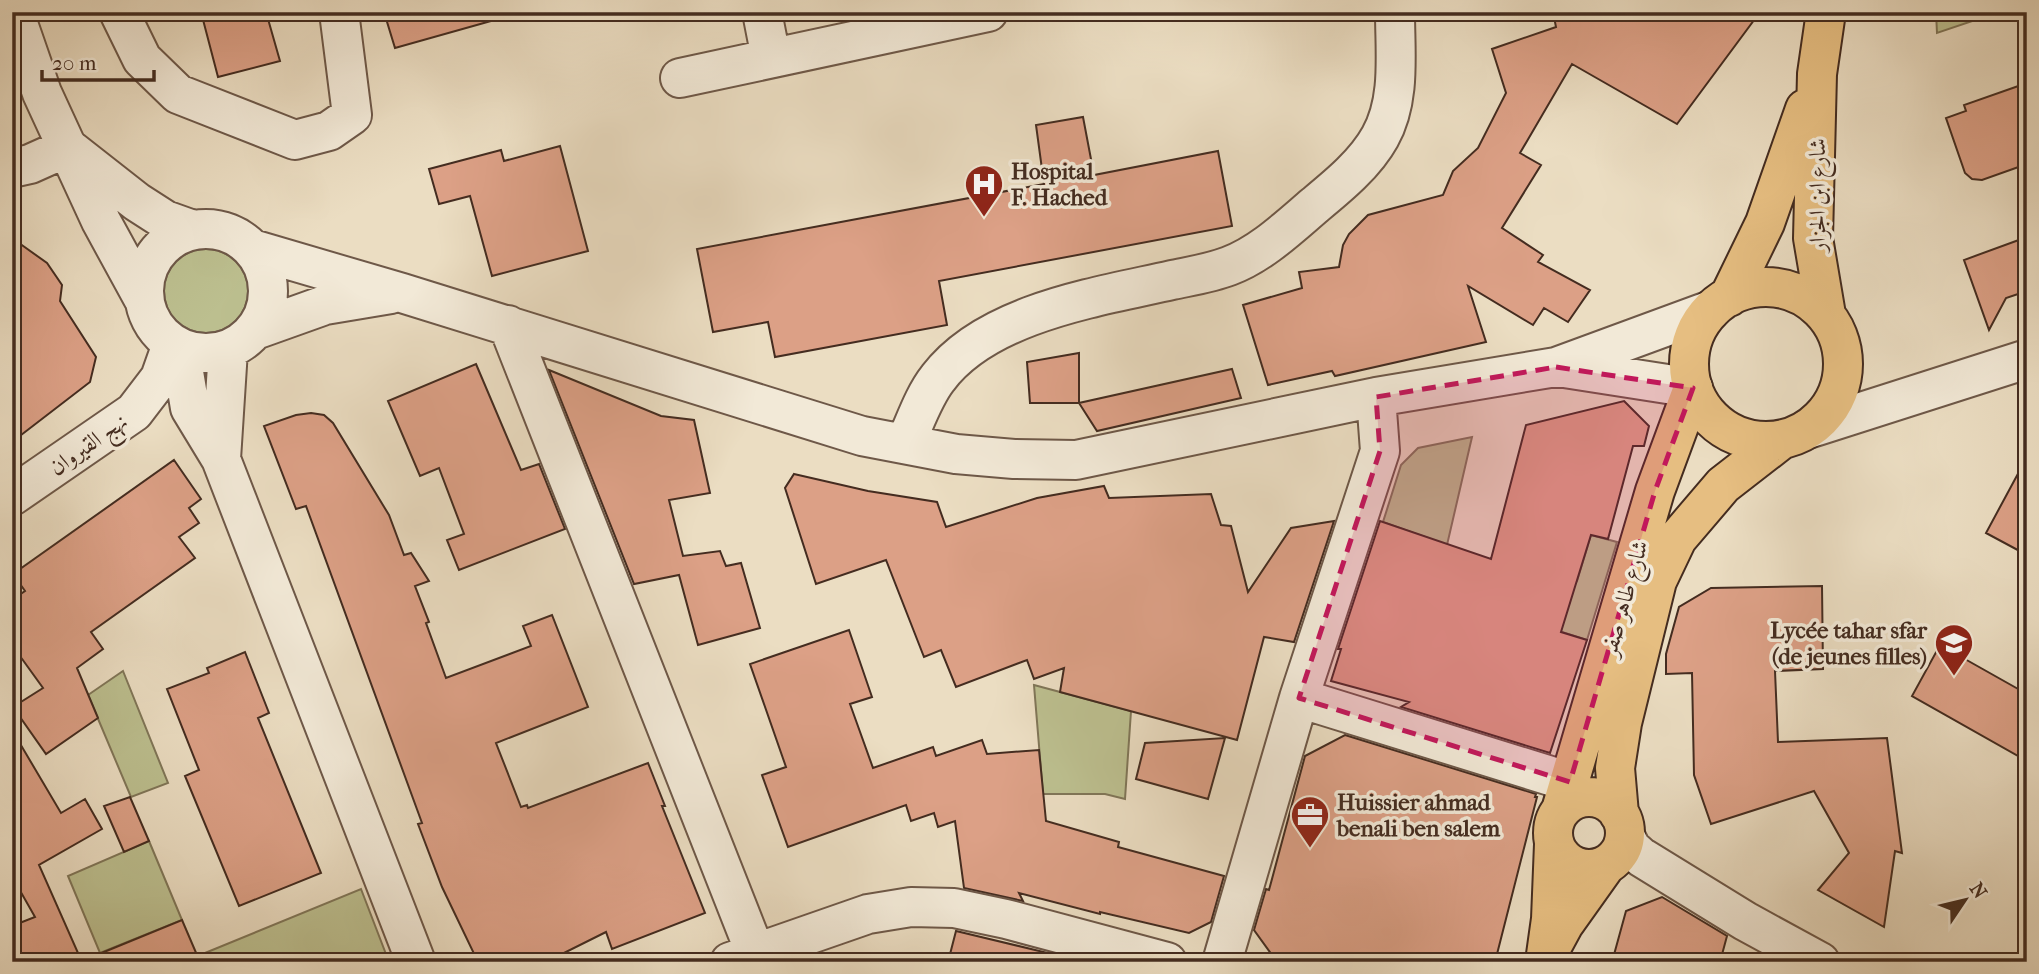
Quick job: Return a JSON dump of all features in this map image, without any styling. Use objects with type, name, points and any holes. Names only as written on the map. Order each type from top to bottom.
[{"type":"main road","name":"شارع ابن الجزار","points":[[1826,12],[1817,74],[1813,238],[1826,315]]},
{"type":"main road","name":"شارع ابن الجزار","points":[[1720,303],[1765,223],[1817,74]]},
{"type":"main road","points":[[1754,288],[1780,289],[1805,298],[1826,315],[1836,334],[1842,355],[1842,376],[1836,397],[1824,415],[1795,435],[1759,441],[1737,436],[1717,424],[1702,408],[1693,388],[1689,367],[1691,346],[1699,327],[1720,303],[1754,288]]},
{"type":"main road","name":"شارع طاهر صفر","points":[[1546,959],[1562,812],[1655,491],[1693,388]]},
{"type":"main road","name":"شارع طاهر صفر","points":[[1546,959],[1564,924],[1617,838],[1615,768],[1622,723],[1657,581],[1677,538],[1723,485],[1795,435]]},
{"type":"main road","points":[[1580,798],[1602,799],[1612,805],[1617,838],[1594,869],[1581,869],[1570,864],[1560,855],[1562,812],[1570,802],[1580,798]]},
{"type":"street","points":[[14,12],[42,93],[101,221],[144,298],[153,325],[176,346],[204,354],[325,305],[402,293]]},
{"type":"street","points":[[119,12],[142,59],[178,94],[295,140],[329,131],[352,115],[339,12]]},
{"type":"street","points":[[762,12],[771,58]]},
{"type":"street","points":[[680,78],[951,16],[988,12]]},
{"type":"street","points":[[905,444],[937,379],[979,341],[1015,322],[1070,302],[1230,266],[1259,251],[1335,188],[1371,150],[1381,136],[1387,119],[1395,78],[1395,12]]},
{"type":"street","points":[[12,168],[30,164],[68,147]]},
{"type":"street","points":[[68,147],[137,202],[165,220],[193,230]]},
{"type":"street","points":[[144,298],[144,280],[150,262],[160,247],[175,236],[193,230],[231,233],[252,249],[262,264],[268,280],[268,298],[264,315],[242,340],[221,458]]},
{"type":"street","points":[[252,249],[509,325],[862,436],[956,454],[1014,459],[1076,460],[1376,397],[1556,367],[1720,303]]},
{"type":"street","points":[[509,325],[742,957],[868,914],[911,906],[954,908],[1006,919],[1095,953],[1167,962]]},
{"type":"street","points":[[176,346],[190,408],[221,458],[416,962]]},
{"type":"street","name":"نهج القيروان","points":[[12,496],[134,412],[160,378],[176,346]]},
{"type":"street","points":[[1795,435],[2027,359]]},
{"type":"street","points":[[1556,367],[1693,388]]},
{"type":"street","points":[[1222,962],[1299,698],[1380,452],[1376,397]]},
{"type":"street","points":[[1299,698],[1562,812]]},
{"type":"street","points":[[1617,838],[1641,856],[1745,920],[1820,962]]},
{"type":"highlighted area","points":[[1556,367],[1693,388],[1655,491],[1570,782],[1299,698],[1380,451],[1376,397]]},
{"type":"green space","points":[[1936,12],[1999,12],[1937,33]]},
{"type":"green space","points":[[198,249],[214,249],[230,256],[241,267],[248,283],[245,307],[236,321],[214,333],[198,333],[182,326],[171,315],[164,299],[164,283],[171,267],[182,256]]},
{"type":"green space","points":[[1472,437],[1447,545],[1383,522],[1401,465],[1418,448]]},
{"type":"green space","points":[[1591,535],[1617,542],[1587,640],[1540,625],[1577,581]]},
{"type":"green space","points":[[123,671],[168,783],[131,797],[88,695]]},
{"type":"green space","points":[[1034,685],[1131,711],[1125,799],[1105,794],[1043,794]]},
{"type":"green space","points":[[149,841],[182,920],[100,953],[68,876]]},
{"type":"green space","points":[[361,889],[389,962],[183,962]]},
{"type":"building","points":[[201,12],[266,12],[280,61],[218,77]]},
{"type":"building","points":[[384,12],[490,12],[491,21],[395,48]]},
{"type":"building","points":[[1553,12],[1760,12],[1677,124],[1572,64],[1520,153],[1541,165],[1502,228],[1543,255],[1538,262],[1590,290],[1568,322],[1544,308],[1533,325],[1468,286],[1486,342],[1335,376],[1332,371],[1268,385],[1243,305],[1302,288],[1299,272],[1339,267],[1343,245],[1349,234],[1368,215],[1443,195],[1453,171],[1478,148],[1506,93],[1492,49],[1556,27]]},
{"type":"building","points":[[2027,83],[2027,164],[1982,180],[1972,179],[1965,173],[1946,118],[1966,111],[1964,105]]},
{"type":"building","points":[[1083,117],[1094,175],[1218,151],[1232,226],[939,281],[947,325],[775,357],[768,322],[713,332],[697,249],[1044,184],[1036,125]]},
{"type":"building","points":[[560,146],[588,251],[492,276],[470,196],[439,204],[429,169],[501,150],[504,161]]},
{"type":"building","points":[[2027,237],[2027,291],[2006,298],[1989,330],[1964,260]]},
{"type":"building","points":[[12,238],[47,263],[62,285],[60,301],[96,357],[90,382],[12,442]]},
{"type":"building","points":[[1079,353],[1079,403],[1030,403],[1027,362]]},
{"type":"building","points":[[476,364],[521,470],[539,464],[565,529],[459,570],[447,540],[464,534],[439,468],[420,476],[388,401]]},
{"type":"building","points":[[1232,369],[1241,398],[1097,431],[1079,403]]},
{"type":"building","points":[[549,370],[661,416],[694,420],[710,493],[669,500],[683,556],[720,551],[726,566],[741,563],[760,628],[698,645],[679,575],[634,584]]},
{"type":"building","points":[[1624,401],[1649,426],[1644,446],[1633,446],[1608,539],[1591,535],[1561,632],[1587,640],[1550,753],[1401,707],[1409,702],[1331,681],[1341,649],[1338,649],[1380,521],[1491,559],[1526,425]]},
{"type":"building","points":[[311,413],[324,415],[333,423],[389,515],[404,555],[411,553],[429,581],[415,586],[446,678],[531,646],[523,626],[552,615],[588,707],[496,743],[521,807],[527,805],[528,808],[648,763],[665,806],[662,806],[705,913],[612,949],[606,932],[546,962],[477,960],[442,887],[418,824],[422,823],[306,506],[296,509],[264,426]]},
{"type":"building","points":[[2027,457],[2027,555],[1986,533]]},
{"type":"building","points":[[174,460],[201,499],[189,508],[199,523],[179,537],[195,558],[91,632],[103,649],[77,668],[98,718],[46,754],[13,707],[43,688],[12,645],[12,600],[25,591],[13,574]]},
{"type":"building","points":[[794,474],[868,491],[937,502],[946,527],[1037,498],[1104,486],[1109,498],[1211,494],[1221,525],[1231,526],[1248,592],[1291,528],[1334,521],[1294,642],[1264,637],[1237,740],[1060,692],[1064,668],[1034,679],[1027,660],[956,687],[941,650],[924,657],[886,560],[816,584],[785,488]]},
{"type":"building","points":[[1822,586],[1823,669],[1775,671],[1778,742],[1887,738],[1902,853],[1895,851],[1884,927],[1818,890],[1849,853],[1814,791],[1711,824],[1694,775],[1692,673],[1666,674],[1666,654],[1679,607],[1711,588]]},
{"type":"building","points":[[849,630],[872,697],[850,704],[873,768],[933,747],[936,756],[982,740],[987,754],[1039,750],[1046,821],[1119,842],[1118,847],[1224,876],[1211,922],[1189,933],[1019,893],[1023,901],[964,888],[955,821],[938,827],[934,813],[911,821],[906,805],[788,847],[762,775],[786,767],[750,664]]},
{"type":"building","points":[[1940,645],[2027,694],[2027,761],[1912,696]]},
{"type":"building","points":[[245,652],[269,713],[258,718],[321,873],[239,906],[185,776],[199,770],[167,689],[209,673],[207,668]]},
{"type":"building","points":[[12,730],[61,813],[85,799],[102,829],[39,865],[82,962],[12,962],[12,926],[35,917],[14,880],[12,881]]},
{"type":"building","points":[[1345,735],[1536,794],[1495,962],[1277,962],[1254,930],[1266,889],[1269,890],[1305,756]]},
{"type":"building","points":[[1225,738],[1208,799],[1136,779],[1145,743]]},
{"type":"building","points":[[130,797],[149,841],[124,852],[104,806]]},
{"type":"building","points":[[1662,897],[1727,936],[1720,962],[1612,962],[1626,911]]},
{"type":"building","points":[[182,920],[200,962],[82,962],[82,961]]},
{"type":"building","points":[[956,931],[1052,954],[1056,962],[948,962]]},
{"type":"place","name":"Hospital F. Hached","points":[[984,218]]},
{"type":"place","name":"Lycée tahar sfar (de jeunes filles)","points":[[1954,677]]},
{"type":"place","name":"Huissier ahmad benali ben salem","points":[[1310,849]]}]
